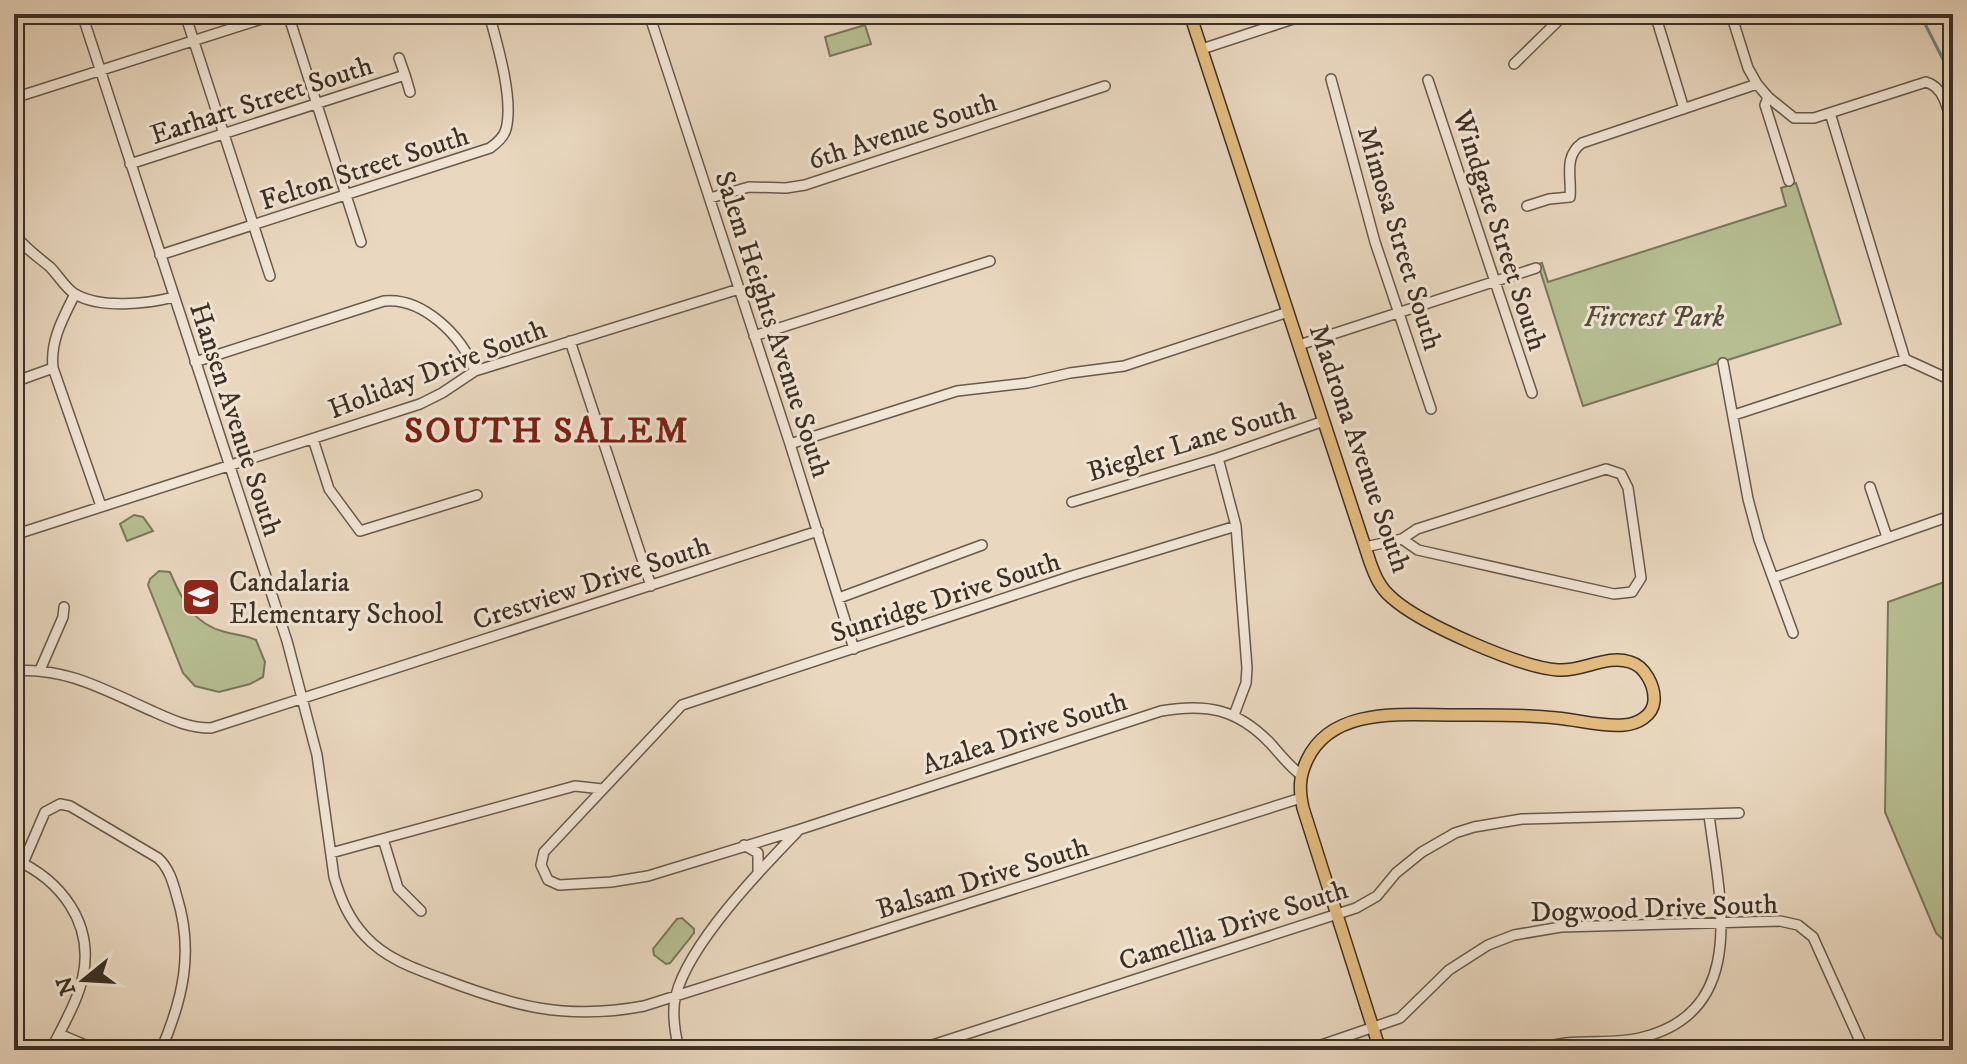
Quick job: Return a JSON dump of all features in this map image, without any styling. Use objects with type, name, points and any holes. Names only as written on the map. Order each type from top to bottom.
[{"type":"main road","name":"Madrona Avenue South","points":[[1190,14],[1365,547],[1384,590],[1410,612],[1488,650],[1539,666],[1567,670],[1611,661],[1631,662],[1638,665],[1648,678],[1653,693],[1653,706],[1639,721],[1623,725],[1554,717],[1409,715],[1359,719],[1323,737],[1301,775],[1301,798],[1380,1050]]},
{"type":"street","name":"Hansen Avenue South","points":[[82,14],[284,629],[317,755],[334,877],[349,917],[367,938],[403,963],[521,1007],[558,1012],[620,1011],[675,996]]},
{"type":"street","points":[[185,14],[270,276]]},
{"type":"street","points":[[14,98],[277,14]]},
{"type":"street","points":[[288,14],[361,242]]},
{"type":"street","name":"Felton Street South","points":[[160,255],[490,148],[506,130],[506,97],[501,60],[489,14]]},
{"type":"street","name":"Salem Heights Avenue South","points":[[649,14],[854,649]]},
{"type":"street","points":[[1202,49],[1318,14]]},
{"type":"street","points":[[1514,64],[1565,14]]},
{"type":"street","points":[[1655,14],[1684,109]]},
{"type":"street","points":[[1752,14],[1732,17],[1748,68],[1768,97],[1794,118],[1807,120],[1918,84],[1932,83],[1942,94],[1953,130]]},
{"type":"street","name":"Earhart Street South","points":[[399,58],[410,92]]},
{"type":"street","name":"Earhart Street South","points":[[130,164],[405,75]]},
{"type":"street","name":"Mimosa Street South","points":[[1331,79],[1375,242],[1431,409]]},
{"type":"street","name":"Windgate Street South","points":[[1428,80],[1532,393]]},
{"type":"street","points":[[1527,206],[1570,197],[1570,160],[1582,143],[1757,84]]},
{"type":"street","name":"6th Avenue South","points":[[710,198],[749,187],[805,185],[1105,86]]},
{"type":"street","points":[[1768,97],[1765,105],[1789,181]]},
{"type":"street","points":[[1830,113],[1905,359]]},
{"type":"street","points":[[14,233],[18,246],[54,271],[75,294],[125,304],[156,302],[174,297]]},
{"type":"street","points":[[754,336],[990,261]]},
{"type":"street","points":[[1299,345],[1536,268]]},
{"type":"street","name":"Holiday Drive South","points":[[14,535],[420,404],[475,371],[739,289]]},
{"type":"street","points":[[75,294],[58,328],[52,353],[53,368],[101,506]]},
{"type":"street","points":[[195,362],[384,301],[396,300],[411,304],[440,322],[465,351],[475,371]]},
{"type":"street","points":[[790,444],[957,391],[1014,385],[1124,366],[1288,312]]},
{"type":"street","points":[[570,341],[651,586]]},
{"type":"street","points":[[1734,415],[1905,359],[1953,381]]},
{"type":"street","points":[[1723,363],[1748,499],[1793,633]]},
{"type":"street","points":[[14,382],[53,368]]},
{"type":"street","name":"Biegler Lane South","points":[[1072,502],[1218,458],[1324,421]]},
{"type":"street","points":[[313,439],[329,489],[360,531],[477,495]]},
{"type":"street","points":[[1218,458],[1236,526],[1247,668],[1246,683],[1234,715]]},
{"type":"street","points":[[1365,547],[1402,539],[1417,529],[1606,469],[1621,474],[1628,488],[1641,578],[1632,592],[1614,594],[1418,550],[1402,539]]},
{"type":"street","points":[[1870,487],[1887,537]]},
{"type":"street","points":[[1773,578],[1953,515]]},
{"type":"street","name":"Sunridge Drive South","points":[[541,865],[544,852],[671,715],[689,702],[1075,575],[1236,526]]},
{"type":"street","name":"Crestview Drive South","points":[[14,671],[40,670],[79,679],[185,725],[200,728],[225,725],[818,531]]},
{"type":"street","points":[[839,598],[982,545]]},
{"type":"street","points":[[40,670],[63,617],[64,607]]},
{"type":"street","name":"Azalea Drive South","points":[[541,865],[548,880],[559,885],[648,876],[1161,711],[1193,706],[1234,715],[1265,738],[1301,775]]},
{"type":"street","points":[[331,853],[575,786],[602,789]]},
{"type":"street","name":"Balsam Drive South","points":[[675,996],[1301,798]]},
{"type":"street","points":[[51,1050],[83,979],[82,930],[78,917],[62,892],[47,878],[18,861],[45,812],[60,804],[70,806],[165,865],[178,899],[187,952],[180,1000],[161,1050]]},
{"type":"street","name":"Camellia Drive South","points":[[917,1050],[1337,915],[1377,896],[1396,873],[1422,852],[1455,833],[1474,827],[1522,819],[1739,813]]},
{"type":"street","points":[[1538,1050],[1563,1043],[1638,1039],[1683,1017],[1705,994],[1722,942],[1709,815]]},
{"type":"street","points":[[679,1050],[674,1021],[675,996],[695,953],[757,873],[798,830]]},
{"type":"street","points":[[383,839],[398,888],[421,911]]},
{"type":"street","points":[[743,845],[758,853],[760,864],[757,873]]},
{"type":"street","name":"Dogwood Drive South","points":[[1307,1050],[1373,1029],[1407,1013],[1461,961],[1488,945],[1514,935],[1561,927],[1780,921],[1807,930],[1813,937],[1864,1050]]},
{"type":"street","points":[[59,1034],[97,1050]]},
{"type":"green space","points":[[865,25],[871,44],[830,56],[825,37]]},
{"type":"green space","name":"Fircrest Park","points":[[1796,183],[1841,324],[1583,406],[1538,264],[1542,263],[1548,282],[1786,206],[1781,188]]},
{"type":"green space","points":[[134,515],[143,517],[153,531],[127,541],[120,524]]},
{"type":"green space","points":[[159,571],[170,572],[190,610],[205,623],[256,640],[265,662],[263,677],[250,684],[219,692],[195,686],[183,673],[148,585]]},
{"type":"green space","points":[[1953,579],[1953,949],[1936,933],[1885,812],[1888,602]]},
{"type":"green space","points":[[682,918],[694,929],[694,933],[666,964],[654,955],[653,949],[677,919]]},
{"type":"waterway","points":[[1920,14],[1953,79]]},
{"type":"place","name":"Candalaria Elementary School","points":[[201,597]]},
{"type":"district","name":"SOUTH SALEM","points":[[547,429]]}]
